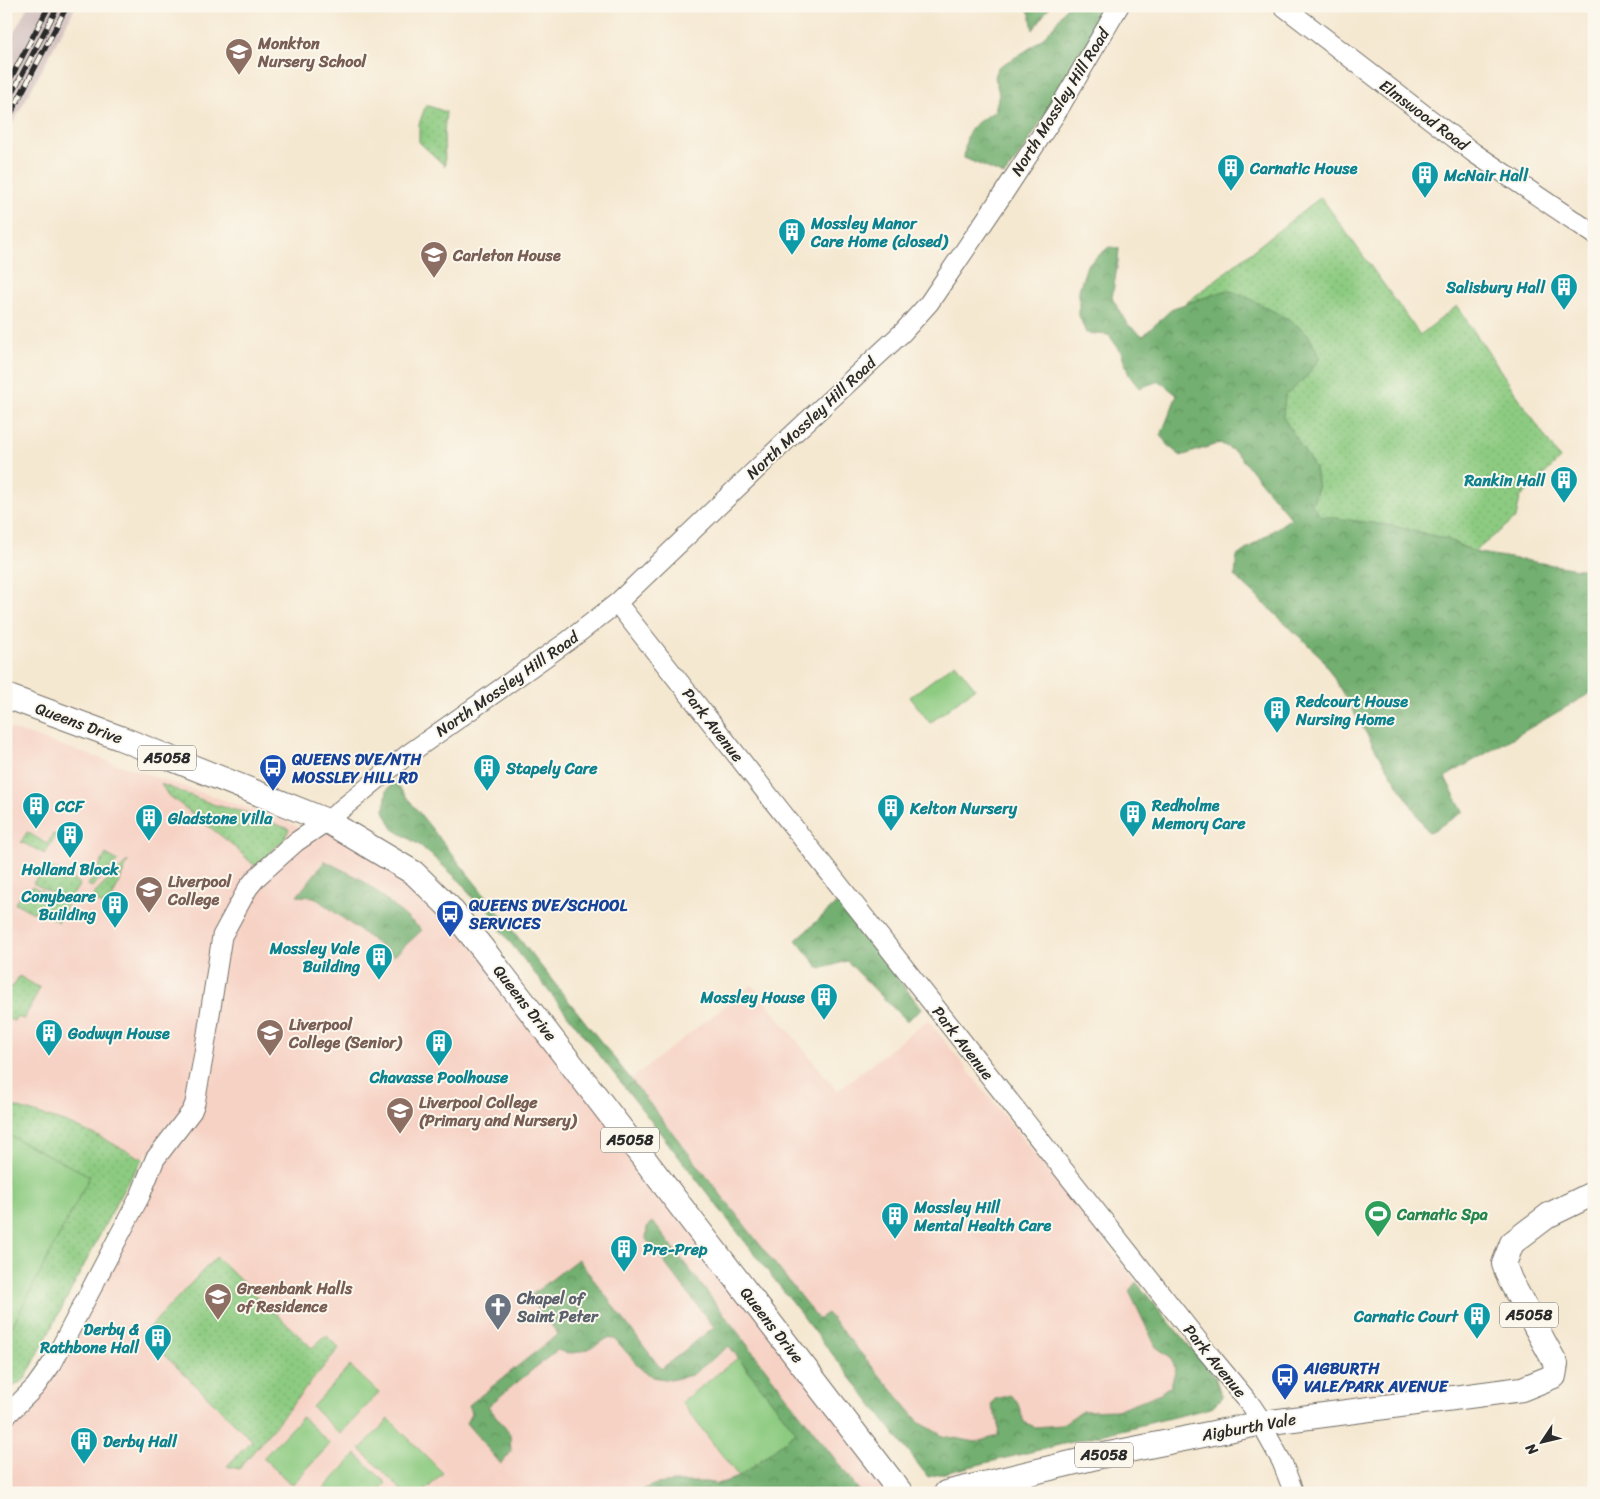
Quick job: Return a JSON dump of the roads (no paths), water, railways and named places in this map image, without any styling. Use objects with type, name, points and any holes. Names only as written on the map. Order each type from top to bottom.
[{"type":"main road","name":"Queens Drive","points":[[6,696],[120,738],[327,821],[414,873],[449,908],[482,948],[901,1493]]},
{"type":"main road","name":"Aigburth Vale","points":[[946,1493],[1109,1454],[1263,1423],[1522,1389],[1554,1376],[1556,1364],[1510,1280],[1504,1264],[1512,1243],[1549,1215],[1594,1193]]},
{"type":"street","name":"North Mossley Hill Road","points":[[6,1416],[35,1387],[53,1362],[140,1196],[155,1159],[192,1111],[204,1053],[222,936],[257,876],[296,842],[327,821],[407,755],[568,641],[617,603],[790,437],[903,332],[930,303],[1058,110],[1118,6]]},
{"type":"street","name":"Elmswood Road","points":[[1283,6],[1474,153],[1594,234]]},
{"type":"street","name":"Park Avenue","points":[[617,603],[1203,1347],[1251,1405],[1263,1423],[1267,1435],[1282,1462],[1294,1493]]},
{"type":"railway","points":[[6,87],[49,6]]},
{"type":"railway","points":[[6,105],[58,6]]},
{"type":"railway","points":[[6,123],[67,6]]},
{"type":"place","name":"Monkton Nursery School","points":[[239,76]]},
{"type":"place","name":"Carnatic House","points":[[1231,192]]},
{"type":"place","name":"McNair Hall","points":[[1425,199]]},
{"type":"place","name":"Mossley Manor Care Home (closed)","points":[[792,256]]},
{"type":"place","name":"Carleton House","points":[[434,279]]},
{"type":"place","name":"Salisbury Hall","points":[[1564,311]]},
{"type":"place","name":"Rankin Hall","points":[[1564,504]]},
{"type":"place","name":"Redcourt House Nursing Home","points":[[1277,734]]},
{"type":"place","name":"QUEENS DVE/NTH MOSSLEY HILL RD","points":[[273,792]]},
{"type":"place","name":"Stapely Care","points":[[487,792]]},
{"type":"place","name":"CCF","points":[[36,830]]},
{"type":"place","name":"Kelton Nursery","points":[[891,832]]},
{"type":"place","name":"Redholme Memory Care","points":[[1133,838]]},
{"type":"place","name":"Gladstone Villa","points":[[149,842]]},
{"type":"place","name":"Holland Block","points":[[70,859]]},
{"type":"place","name":"Liverpool College","points":[[149,914]]},
{"type":"place","name":"Conybeare Building","points":[[115,929]]},
{"type":"place","name":"QUEENS DVE/SCHOOL SERVICES","points":[[450,938]]},
{"type":"place","name":"Mossley Vale Building","points":[[379,981]]},
{"type":"place","name":"Mossley House","points":[[824,1021]]},
{"type":"place","name":"Godwyn House","points":[[49,1057]]},
{"type":"place","name":"Liverpool College (Senior)","points":[[270,1057]]},
{"type":"place","name":"Chavasse Poolhouse","points":[[439,1067]]},
{"type":"place","name":"Liverpool College (Primary and Nursery)","points":[[400,1135]]},
{"type":"place","name":"Carnatic Spa","points":[[1378,1238]]},
{"type":"place","name":"Mossley Hill Mental Health Care","points":[[895,1240]]},
{"type":"place","name":"Pre-Prep","points":[[624,1273]]},
{"type":"place","name":"Greenbank Halls of Residence","points":[[218,1321]]},
{"type":"place","name":"Chapel of Saint Peter","points":[[498,1331]]},
{"type":"place","name":"Carnatic Court","points":[[1477,1340]]},
{"type":"place","name":"Derby & Rathbone Hall","points":[[158,1362]]},
{"type":"place","name":"AIGBURTH VALE/PARK AVENUE","points":[[1285,1401]]},
{"type":"place","name":"Derby Hall","points":[[84,1465]]}]
